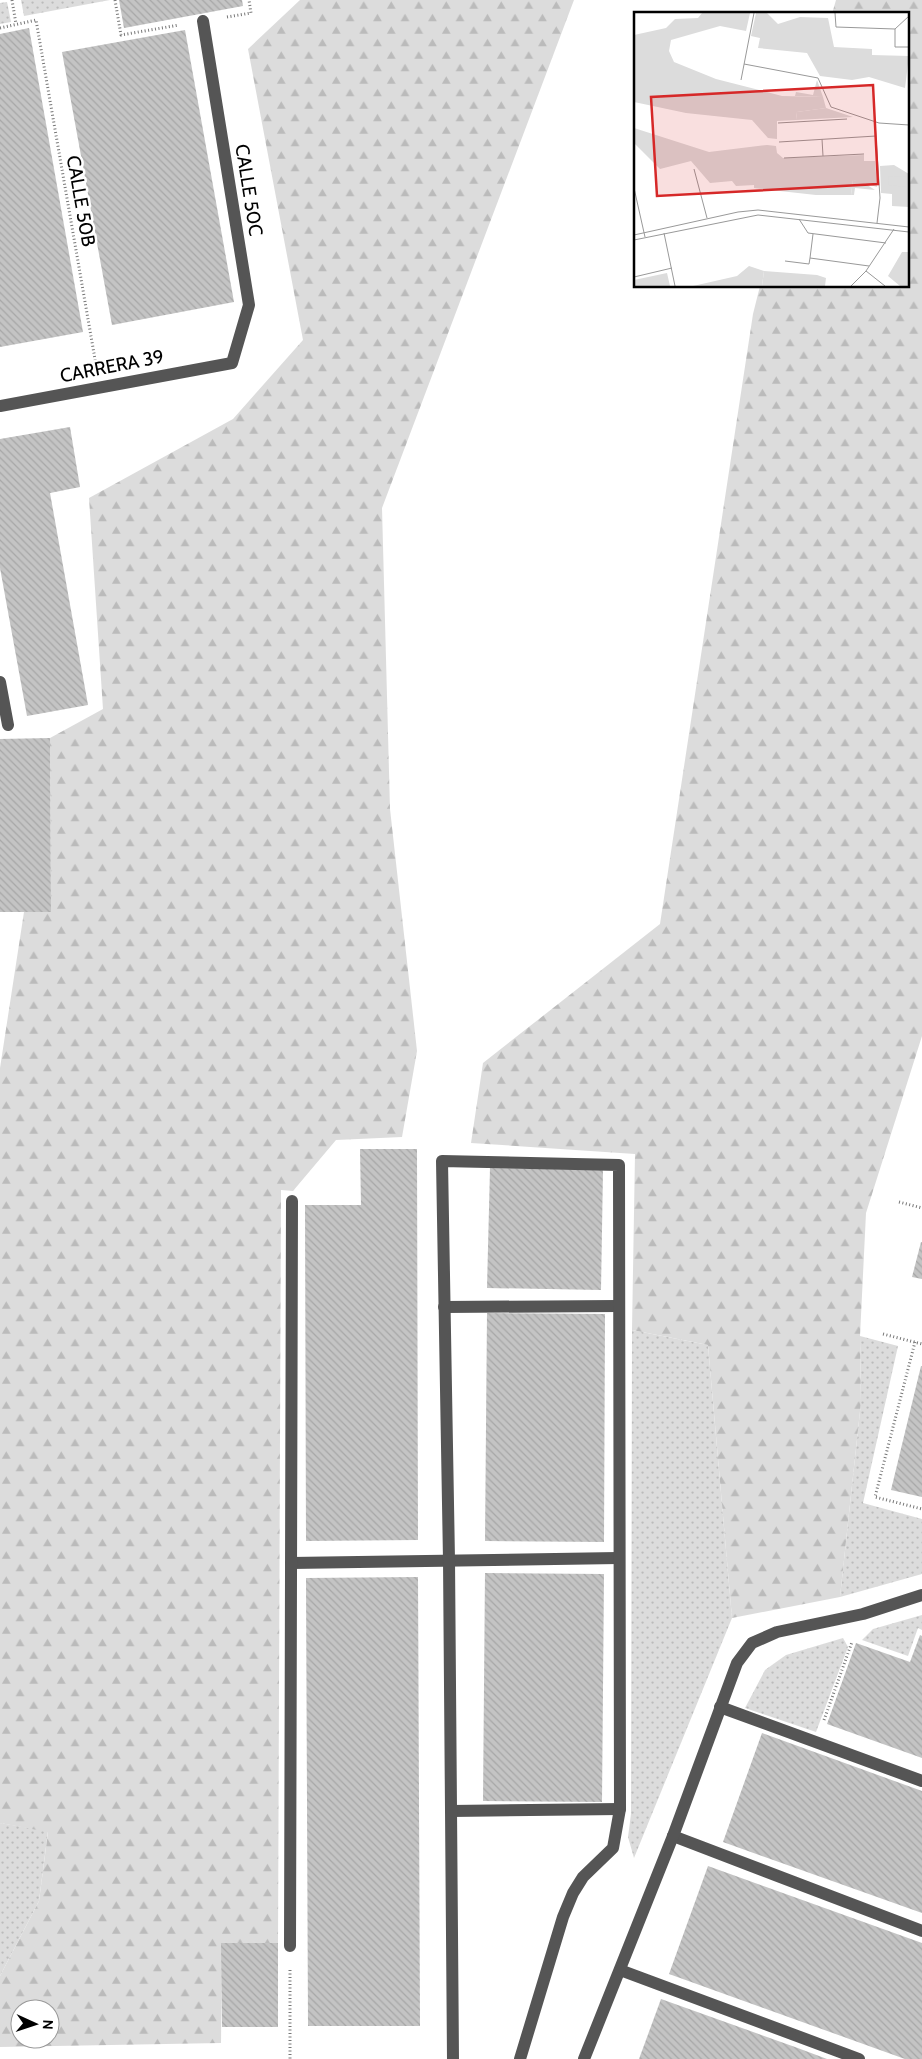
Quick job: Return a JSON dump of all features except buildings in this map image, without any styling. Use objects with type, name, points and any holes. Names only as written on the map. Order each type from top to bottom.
[{"type":"street","name":"CALLE 50C","points":[[203,21],[249,305],[232,363]]},
{"type":"street","name":"CARRERA 39","points":[[0,406],[232,363]]},
{"type":"street","points":[[0,682],[8,725]]},
{"type":"street","points":[[453,2059],[449,1560],[442,1161],[619,1165],[618,1558],[620,1809],[613,1848],[583,1878],[573,1893],[563,1917],[520,2059]]},
{"type":"street","points":[[290,1946],[292,1201]]},
{"type":"street","points":[[444,1307],[618,1306]]},
{"type":"street","points":[[291,1563],[618,1558]]},
{"type":"street","points":[[584,2059],[673,1836],[736,1663],[752,1643],[777,1632],[862,1614],[922,1594]]},
{"type":"street","points":[[720,1707],[922,1781]]},
{"type":"street","points":[[451,1811],[620,1809]]},
{"type":"street","points":[[673,1836],[922,1930]]},
{"type":"street","points":[[620,1970],[859,2059]]},
{"type":"path","points":[[0,28],[16,24],[12,0]]},
{"type":"path","points":[[115,0],[121,35]]},
{"type":"path","points":[[248,0],[251,13]]},
{"type":"path","name":"CALLE 50B","points":[[16,24],[36,20],[100,388]]},
{"type":"path","points":[[899,1202],[922,1208]]},
{"type":"path","points":[[883,1334],[922,1344]]},
{"type":"path","points":[[915,1342],[876,1497],[922,1509]]},
{"type":"path","points":[[816,1742],[862,1614]]},
{"type":"path","points":[[290,1946],[290,2059]]},
{"type":"green space","points":[[21,0],[110,0],[24,16]]},
{"type":"green space","points":[[300,0],[574,0],[382,508],[390,809],[417,1051],[402,1137],[336,1140],[293,1191],[281,1190],[278,1943],[222,1943],[221,2043],[60,2046],[60,1999],[10,1999],[10,2047],[0,2047],[0,1976],[39,1901],[48,1832],[0,1823],[0,1068],[24,912],[51,912],[50,738],[103,709],[89,498],[233,419],[303,340],[248,49]]},
{"type":"green space","points":[[836,0],[922,0],[922,1036],[866,1213],[860,1336],[861,1402],[840,1597],[732,1618],[708,1345],[632,1330],[635,1154],[471,1143],[483,1063],[660,924],[753,314],[760,288],[910,288],[910,12],[833,12]]},
{"type":"green space","points":[[7,2],[11,22],[0,24],[0,3]]},
{"type":"green space","points":[[632,1330],[708,1345],[732,1618],[634,1858],[628,1837],[631,1814]]},
{"type":"green space","points":[[860,1336],[898,1346],[863,1503],[922,1519],[922,1574],[840,1597],[861,1402]]},
{"type":"green space","points":[[922,1615],[922,1630],[918,1628],[908,1656],[862,1640],[873,1629]]},
{"type":"green space","points":[[843,1638],[848,1647],[816,1732],[745,1708],[765,1670],[786,1655]]},
{"type":"green space","points":[[0,1823],[48,1831],[39,1901],[0,1976]]}]
